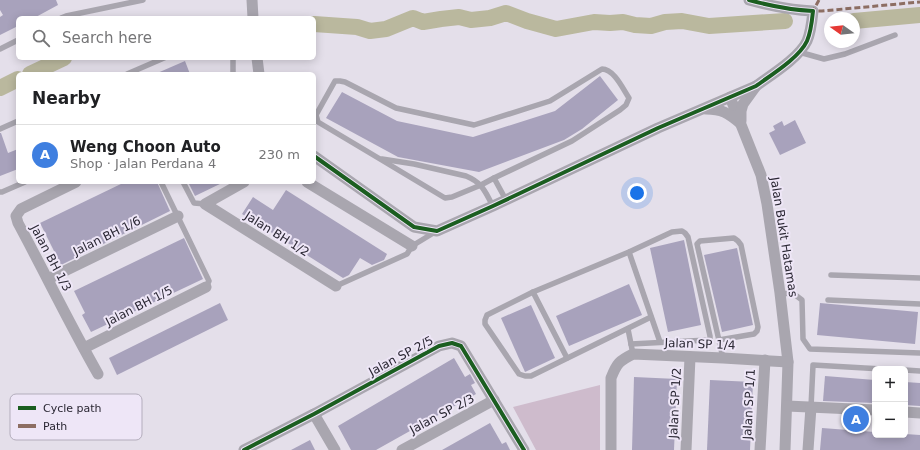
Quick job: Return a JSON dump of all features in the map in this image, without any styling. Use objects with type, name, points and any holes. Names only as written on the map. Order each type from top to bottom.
[{"type":"street","points":[[252,0],[253,16]]},
{"type":"street","points":[[316,157],[414,227],[437,231],[658,128],[756,86],[782,67],[799,52],[807,42],[811,28],[813,11],[769,6],[750,0]]},
{"type":"street","points":[[257,60],[259,72]]},
{"type":"street","points":[[741,124],[743,104],[756,86]]},
{"type":"street","name":"Jalan Bukit Hatamas","points":[[730,97],[761,175],[767,204],[780,293],[788,362]]},
{"type":"street","points":[[700,109],[720,110],[731,115],[741,124]]},
{"type":"street","name":"Jalan BH 1/3","points":[[72,184],[21,209],[16,216],[18,223],[98,374]]},
{"type":"street","points":[[205,204],[240,184]]},
{"type":"street","points":[[310,184],[412,246]]},
{"type":"street","name":"Jalan BH 1/2","points":[[205,204],[336,286]]},
{"type":"street","name":"Jalan BH 1/6","points":[[48,279],[178,216]]},
{"type":"street","name":"Jalan BH 1/5","points":[[84,348],[206,287]]},
{"type":"street","name":"Jalan SP 2/5","points":[[244,450],[439,346],[452,343],[462,346],[524,450]]},
{"type":"street","points":[[610,450],[611,378],[615,368],[632,349]]},
{"type":"street","name":"Jalan SP 1/4","points":[[632,349],[690,357],[788,362]]},
{"type":"street","name":"Jalan SP 1/2","points":[[686,450],[690,357]]},
{"type":"street","name":"Jalan SP 1/1","points":[[760,450],[765,360]]},
{"type":"street","points":[[785,450],[788,362]]},
{"type":"street","name":"Jalan SP 2/3","points":[[402,450],[494,400]]},
{"type":"street","points":[[787,406],[872,410]]},
{"type":"street","points":[[808,450],[811,407]]},
{"type":"street","points":[[908,412],[920,413]]},
{"type":"street","points":[[314,414],[335,450]]},
{"type":"lane","points":[[66,16],[143,0]]},
{"type":"lane","points":[[799,52],[824,59],[845,54],[895,35]]},
{"type":"lane","points":[[0,49],[16,41]]},
{"type":"lane","points":[[132,72],[159,60]]},
{"type":"lane","points":[[233,60],[233,72]]},
{"type":"lane","points":[[602,69],[607,69],[612,73],[629,98],[626,105],[572,141],[494,178],[452,197],[445,198],[318,122],[316,115],[335,81],[340,81],[345,82],[396,108],[474,125],[550,101],[602,69]]},
{"type":"lane","points":[[0,129],[16,122]]},
{"type":"lane","points":[[380,159],[414,164],[474,179],[481,185],[492,206]]},
{"type":"lane","points":[[494,178],[506,200]]},
{"type":"lane","points":[[0,192],[20,184]]},
{"type":"lane","points":[[162,184],[209,281],[206,287]]},
{"type":"lane","points":[[184,184],[194,203],[205,204]]},
{"type":"lane","points":[[336,286],[407,254],[412,246],[437,231]]},
{"type":"lane","points":[[628,329],[632,349],[660,342],[710,339],[688,237],[682,231],[672,232],[629,252],[533,292],[487,316],[485,320],[485,324],[519,374],[531,376],[651,317]]},
{"type":"lane","points":[[719,340],[754,334],[758,327],[741,245],[734,238],[700,241],[697,244],[723,358]]},
{"type":"lane","points":[[629,252],[660,342]]},
{"type":"lane","points":[[831,275],[920,278]]},
{"type":"lane","points":[[533,292],[567,358]]},
{"type":"lane","points":[[780,293],[794,294],[802,300],[804,339],[810,349],[920,353]]},
{"type":"lane","points":[[828,300],[920,304]]},
{"type":"lane","points":[[811,407],[813,365],[872,368]]},
{"type":"lane","points":[[908,370],[920,371]]},
{"type":"shaded area","points":[[600,385],[600,450],[536,450],[513,407]]},
{"type":"building","points":[[0,0],[56,0],[58,5],[38,16],[16,16],[16,27],[0,35],[0,17],[3,15],[0,10]]},
{"type":"building","points":[[185,61],[189,72],[160,72]]},
{"type":"building","points":[[600,76],[618,100],[582,129],[564,140],[479,172],[398,157],[326,118],[342,92],[397,121],[473,137],[555,111]]},
{"type":"building","points":[[795,120],[806,143],[780,155],[769,133],[775,130],[773,126],[782,121],[784,126]]},
{"type":"building","points":[[1,133],[8,153],[16,150],[16,170],[0,176]]},
{"type":"building","points":[[121,184],[158,184],[170,211],[61,265],[40,223]]},
{"type":"building","points":[[189,184],[220,184],[195,196]]},
{"type":"building","points":[[286,190],[387,254],[384,260],[372,265],[360,258],[349,275],[343,278],[242,214],[253,197],[273,210]]},
{"type":"building","points":[[184,238],[203,279],[91,332],[82,315],[85,313],[74,291]]},
{"type":"building","points":[[684,240],[701,325],[668,332],[650,248]]},
{"type":"building","points":[[737,248],[753,325],[722,332],[704,255]]},
{"type":"building","points":[[629,284],[642,315],[569,346],[556,316]]},
{"type":"building","points":[[220,303],[228,320],[117,375],[109,358]]},
{"type":"building","points":[[820,303],[918,312],[915,344],[817,335]]},
{"type":"building","points":[[531,305],[555,358],[525,372],[501,318]]},
{"type":"building","points":[[454,358],[465,377],[470,374],[475,383],[471,385],[476,394],[376,450],[351,450],[338,426]]},
{"type":"building","points":[[825,376],[872,380],[872,403],[823,401]]},
{"type":"building","points":[[634,377],[677,379],[674,450],[632,450]]},
{"type":"building","points":[[710,380],[753,382],[750,450],[707,450]]},
{"type":"building","points":[[908,382],[920,383],[920,406],[908,405]]},
{"type":"building","points":[[490,423],[502,444],[506,442],[510,450],[442,450]]},
{"type":"building","points":[[822,428],[872,432],[872,438],[908,438],[908,434],[920,435],[920,450],[820,450]]},
{"type":"building","points":[[310,440],[315,450],[291,450]]},
{"type":"waterway","points":[[316,24],[357,27],[370,31],[386,29],[413,18],[423,22],[459,17],[471,20],[490,18],[506,13],[527,21],[556,29],[594,22],[623,22],[635,25],[651,26],[665,22],[682,21],[709,26],[785,21]]},
{"type":"waterway","points":[[860,20],[920,15]]},
{"type":"waterway","points":[[34,72],[60,60]]},
{"type":"waterway","points":[[0,88],[16,80]]},
{"type":"marked path","points":[[819,0],[813,11],[920,2]]},
{"type":"cycle path","points":[[316,157],[414,227],[437,231],[658,128],[756,86],[777,71],[798,54],[807,41],[813,11],[797,10],[749,0]]},
{"type":"cycle path","points":[[244,450],[439,346],[452,343],[461,346],[524,450]]},
{"type":"place","name":"Weng Choon Auto","points":[[856,419]]}]
